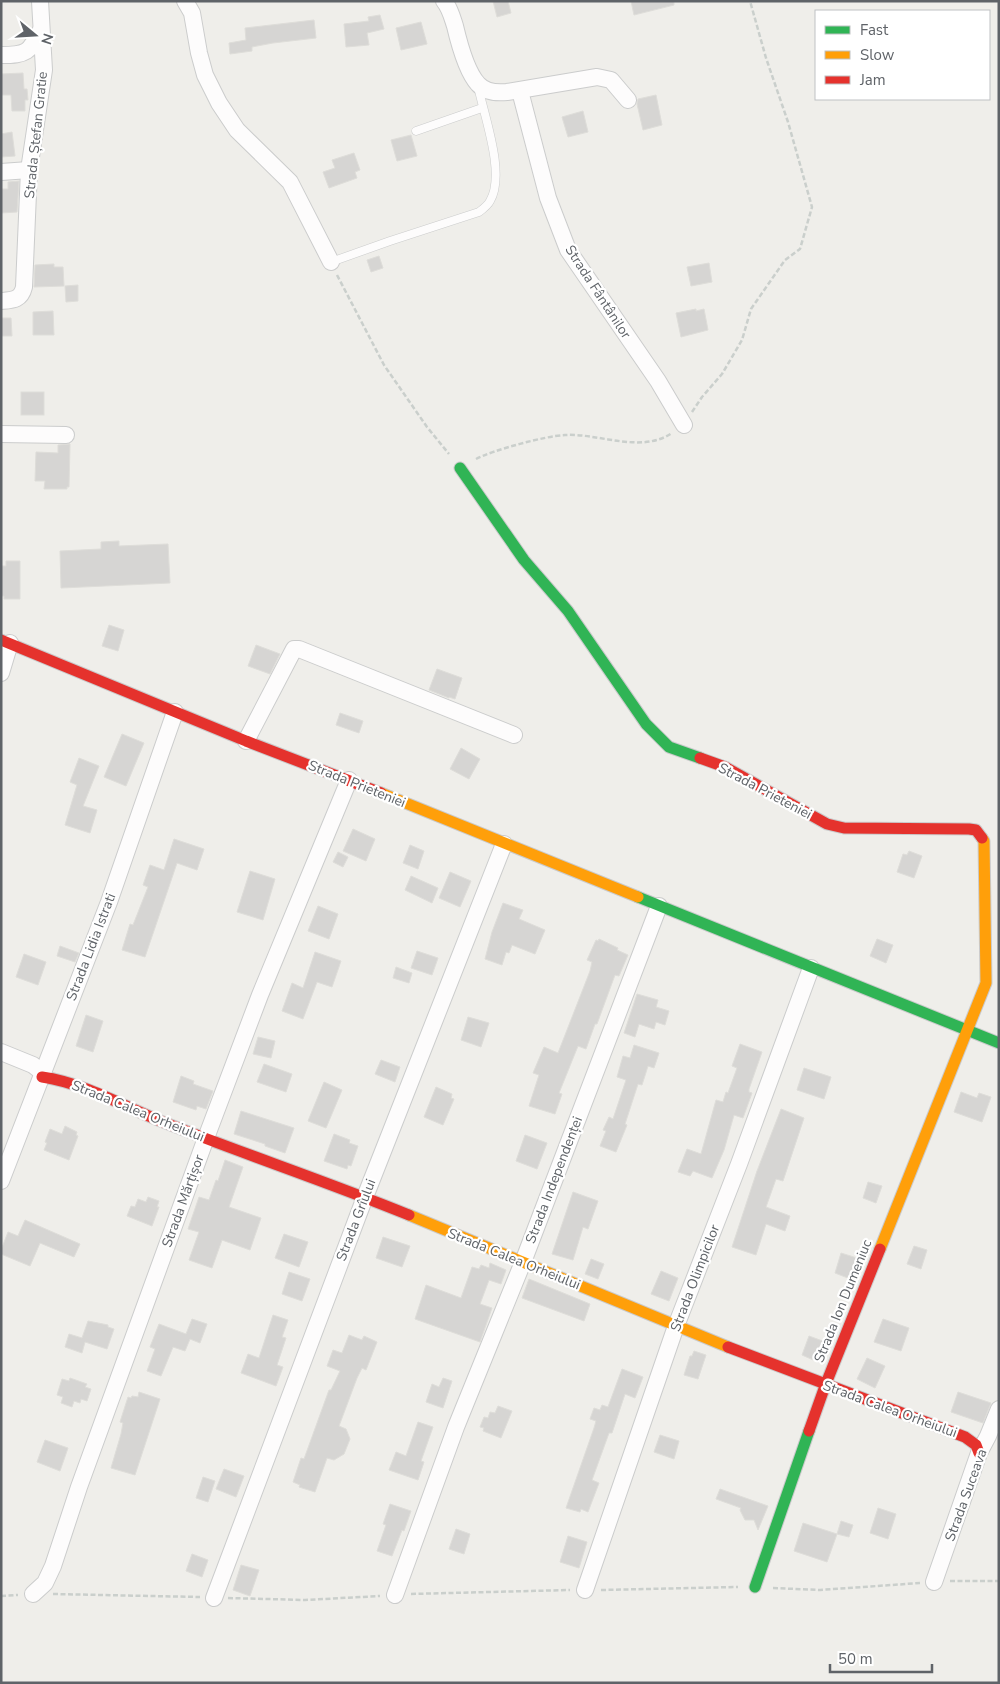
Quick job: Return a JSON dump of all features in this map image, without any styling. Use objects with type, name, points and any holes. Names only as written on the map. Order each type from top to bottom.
[{"type":"street","name":"Strada Ștefan Gratie","points":[[1,301],[15,300],[20,297],[24,287],[29,170],[44,70],[40,1]]},
{"type":"street","points":[[185,1],[192,13],[205,75],[219,103],[237,130],[290,182],[330,262]]},
{"type":"street","points":[[444,1],[451,14],[469,70],[478,84],[486,90],[497,92],[520,90],[597,77],[611,80],[628,100]]},
{"type":"street","points":[[1,55],[20,54],[31,49],[41,30]]},
{"type":"street","name":"Strada Fântânilor","points":[[520,90],[548,198],[568,250],[658,381],[684,425]]},
{"type":"street","points":[[1,172],[29,170]]},
{"type":"street","points":[[1,434],[66,435]]},
{"type":"street","name":"Strada Prieteniei","points":[[460,468],[524,560],[568,611],[646,724],[669,747],[725,767],[827,824],[844,828],[969,829],[976,830],[980,834],[984,842],[986,983],[968,1029]]},
{"type":"street","points":[[1,673],[5,642]]},
{"type":"street","name":"Strada Prieteniei","points":[[5,642],[246,741],[349,780],[999,1043]]},
{"type":"street","points":[[246,741],[294,649],[299,649],[514,735]]},
{"type":"street","name":"Strada Lidia Istrati","points":[[1,1181],[109,902],[175,712]]},
{"type":"street","name":"Strada Mărțișor","points":[[33,1594],[45,1583],[53,1566],[82,1478],[206,1138],[264,986],[349,780]]},
{"type":"street","name":"Strada Grîului","points":[[214,1598],[364,1197],[504,844]]},
{"type":"street","name":"Strada Independenței","points":[[396,1595],[456,1427],[523,1262],[659,906]]},
{"type":"street","name":"Strada Olimpicilor","points":[[585,1590],[676,1326],[739,1164],[811,968]]},
{"type":"street","name":"Strada Ion Dumeniuc","points":[[755,1587],[825,1386],[968,1029]]},
{"type":"street","name":"Strada Calea Orheiului","points":[[1,1052],[34,1065],[42,1075],[62,1080],[163,1122],[364,1197],[749,1356],[965,1437],[976,1445],[979,1453]]},
{"type":"street","name":"Strada Suceava","points":[[934,1582],[979,1453],[999,1409]]},
{"type":"lane","points":[[330,262],[479,212],[490,202],[496,176],[496,162],[478,84]]},
{"type":"lane","points":[[416,131],[482,108]]},
{"type":"path","points":[[330,262],[384,365],[427,427],[460,468],[482,456],[522,444],[564,435],[585,436],[612,441],[637,442],[664,439],[684,425],[702,397],[722,374],[742,340],[752,309],[785,260],[800,249],[812,207],[788,122],[766,58],[750,1]]},
{"type":"path","points":[[1,1596],[33,1594],[305,1600],[396,1595],[585,1590],[755,1587],[820,1590],[934,1582],[999,1581]]},
{"type":"building","points":[[493,1],[508,1],[511,13],[497,17]]},
{"type":"building","points":[[631,1],[674,1],[674,5],[634,15]]},
{"type":"building","points":[[380,15],[384,29],[367,33],[369,45],[346,47],[344,24],[369,21],[368,17]]},
{"type":"building","points":[[314,20],[316,38],[273,43],[252,47],[252,51],[230,54],[229,43],[246,40],[245,28]]},
{"type":"building","points":[[421,22],[427,44],[401,50],[396,28]]},
{"type":"building","points":[[23,73],[24,89],[27,89],[28,100],[25,100],[25,111],[12,111],[11,95],[1,95],[1,74]]},
{"type":"building","points":[[656,95],[662,125],[643,130],[637,104],[638,99]]},
{"type":"building","points":[[583,111],[588,132],[568,137],[562,117]]},
{"type":"building","points":[[12,132],[15,156],[1,157],[1,134]]},
{"type":"building","points":[[411,135],[417,156],[397,161],[391,140]]},
{"type":"building","points":[[354,153],[360,170],[355,172],[357,178],[329,188],[323,172],[335,168],[332,160]]},
{"type":"building","points":[[19,181],[17,212],[1,213],[1,189],[8,189],[8,182]]},
{"type":"building","points":[[379,256],[383,268],[371,272],[367,260]]},
{"type":"building","points":[[709,263],[712,282],[691,286],[687,267]]},
{"type":"building","points":[[54,264],[54,267],[63,267],[64,286],[34,287],[35,265]]},
{"type":"building","points":[[78,285],[78,301],[66,302],[65,286]]},
{"type":"building","points":[[696,309],[696,311],[704,309],[708,330],[681,337],[676,313]]},
{"type":"building","points":[[53,311],[54,335],[33,335],[33,312]]},
{"type":"building","points":[[1,318],[11,318],[12,336],[1,336]]},
{"type":"building","points":[[21,392],[44,392],[44,415],[21,415]]},
{"type":"building","points":[[70,444],[69,487],[67,489],[44,489],[45,481],[35,481],[36,452],[58,453],[58,445]]},
{"type":"building","points":[[119,541],[119,546],[168,544],[170,583],[61,588],[60,551],[101,549],[101,542]]},
{"type":"building","points":[[6,561],[20,561],[20,599],[4,599],[4,596],[1,596],[1,566],[6,566]]},
{"type":"building","points":[[109,625],[124,630],[118,651],[102,646]]},
{"type":"building","points":[[256,645],[280,654],[270,674],[248,666]]},
{"type":"building","points":[[437,669],[462,678],[455,699],[429,690]]},
{"type":"building","points":[[340,713],[363,721],[359,733],[336,725]]},
{"type":"building","points":[[122,734],[144,743],[126,786],[104,777]]},
{"type":"building","points":[[461,748],[480,759],[469,779],[450,769]]},
{"type":"building","points":[[79,758],[99,766],[83,806],[97,810],[90,833],[65,825],[77,785],[70,782]]},
{"type":"building","points":[[353,829],[375,839],[366,861],[343,851]]},
{"type":"building","points":[[174,839],[204,849],[197,870],[177,863],[145,957],[122,950],[130,924],[133,925],[148,887],[143,885],[150,865],[164,870]]},
{"type":"building","points":[[410,845],[424,851],[418,869],[403,863]]},
{"type":"building","points":[[909,851],[922,856],[914,878],[897,872],[903,854],[907,855]]},
{"type":"building","points":[[338,852],[348,857],[343,867],[333,862]]},
{"type":"building","points":[[250,871],[275,879],[263,920],[237,912]]},
{"type":"building","points":[[450,872],[471,881],[460,907],[439,898]]},
{"type":"building","points":[[411,876],[438,888],[432,903],[405,890]]},
{"type":"building","points":[[503,903],[523,910],[519,919],[545,930],[535,954],[512,945],[509,953],[506,952],[502,965],[485,959],[492,932]]},
{"type":"building","points":[[318,906],[338,914],[329,939],[308,931]]},
{"type":"building","points":[[599,939],[628,955],[619,976],[615,975],[586,1049],[578,1046],[559,1093],[562,1094],[555,1114],[529,1106],[539,1075],[533,1073],[544,1047],[558,1053],[590,971],[592,962],[587,960],[596,940],[598,941]]},
{"type":"building","points":[[877,939],[893,945],[886,963],[870,956]]},
{"type":"building","points":[[60,946],[79,953],[75,962],[57,956]]},
{"type":"building","points":[[417,951],[438,958],[432,975],[411,968]]},
{"type":"building","points":[[315,952],[341,961],[332,987],[317,982],[303,1019],[282,1011],[292,983],[303,988]]},
{"type":"building","points":[[24,954],[46,962],[38,985],[16,977]]},
{"type":"building","points":[[396,967],[412,973],[409,983],[393,978]]},
{"type":"building","points":[[637,994],[658,1000],[656,1007],[669,1011],[665,1025],[656,1022],[654,1029],[639,1024],[635,1037],[624,1033]]},
{"type":"building","points":[[86,1015],[103,1021],[93,1052],[76,1046]]},
{"type":"building","points":[[468,1017],[489,1023],[481,1047],[461,1040]]},
{"type":"building","points":[[258,1037],[275,1041],[271,1058],[253,1054]]},
{"type":"building","points":[[740,1044],[762,1052],[749,1089],[749,1092],[752,1093],[743,1118],[734,1115],[724,1150],[712,1178],[693,1171],[690,1176],[678,1172],[687,1149],[701,1154],[716,1100],[723,1102],[737,1068],[732,1066]]},
{"type":"building","points":[[634,1045],[659,1053],[654,1068],[648,1066],[642,1085],[638,1084],[625,1124],[627,1125],[616,1152],[600,1146],[606,1131],[603,1130],[609,1117],[613,1119],[626,1080],[617,1077],[623,1056],[630,1058]]},
{"type":"building","points":[[381,1060],[400,1067],[395,1082],[375,1074]]},
{"type":"building","points":[[264,1064],[292,1074],[286,1092],[257,1082]]},
{"type":"building","points":[[804,1068],[831,1077],[824,1099],[797,1090]]},
{"type":"building","points":[[181,1076],[194,1081],[193,1084],[213,1091],[206,1109],[197,1106],[196,1110],[173,1102]]},
{"type":"building","points":[[324,1082],[342,1090],[326,1128],[308,1121]]},
{"type":"building","points":[[436,1087],[452,1094],[451,1098],[454,1099],[443,1125],[424,1117]]},
{"type":"building","points":[[961,1092],[977,1098],[979,1093],[991,1097],[982,1122],[954,1112]]},
{"type":"building","points":[[781,1109],[804,1118],[783,1181],[776,1179],[766,1207],[790,1216],[785,1231],[766,1224],[756,1255],[732,1247],[757,1171]]},
{"type":"building","points":[[241,1111],[294,1128],[285,1153],[234,1134]]},
{"type":"building","points":[[65,1126],[77,1132],[76,1135],[78,1136],[69,1160],[44,1150],[50,1129],[62,1134]]},
{"type":"building","points":[[334,1134],[350,1140],[349,1143],[358,1146],[351,1166],[348,1165],[347,1169],[324,1161]]},
{"type":"building","points":[[525,1135],[547,1143],[537,1169],[516,1161]]},
{"type":"building","points":[[225,1160],[243,1167],[229,1207],[261,1218],[250,1250],[222,1240],[212,1268],[189,1260],[199,1232],[188,1229],[199,1197],[209,1200]]},
{"type":"building","points":[[868,1182],[882,1186],[876,1203],[863,1198]]},
{"type":"building","points":[[573,1192],[598,1201],[588,1229],[583,1227],[573,1260],[552,1254]]},
{"type":"building","points":[[148,1197],[159,1201],[157,1207],[159,1207],[152,1226],[127,1216],[131,1206],[135,1207],[138,1199],[146,1202]]},
{"type":"building","points":[[25,1220],[80,1244],[74,1257],[40,1243],[30,1266],[1,1254],[8,1232],[18,1236]]},
{"type":"building","points":[[284,1234],[308,1242],[299,1267],[275,1258]]},
{"type":"building","points":[[383,1237],[410,1246],[402,1267],[376,1258]]},
{"type":"building","points":[[914,1246],[927,1250],[921,1269],[907,1264]]},
{"type":"building","points":[[841,1253],[860,1259],[853,1280],[835,1273]]},
{"type":"building","points":[[591,1259],[604,1264],[598,1279],[585,1274]]},
{"type":"building","points":[[490,1263],[506,1270],[501,1284],[489,1280],[480,1304],[492,1308],[480,1342],[415,1319],[426,1285],[461,1298],[472,1267],[479,1269],[481,1265],[489,1268]]},
{"type":"building","points":[[661,1271],[678,1278],[669,1301],[651,1294]]},
{"type":"building","points":[[289,1272],[310,1279],[302,1301],[282,1294]]},
{"type":"building","points":[[529,1279],[590,1304],[584,1321],[522,1298]]},
{"type":"building","points":[[273,1315],[288,1320],[282,1337],[286,1338],[277,1365],[283,1367],[276,1386],[241,1373],[248,1354],[259,1358]]},
{"type":"building","points":[[192,1319],[207,1324],[200,1343],[190,1339],[185,1351],[173,1347],[161,1376],[147,1371],[155,1349],[150,1347],[159,1324],[186,1334]]},
{"type":"building","points":[[883,1319],[909,1328],[901,1351],[874,1342]]},
{"type":"building","points":[[88,1321],[108,1325],[108,1327],[114,1329],[107,1349],[85,1342],[82,1353],[65,1347],[69,1334],[82,1338]]},
{"type":"building","points":[[349,1335],[362,1340],[364,1336],[377,1342],[366,1370],[362,1368],[357,1378],[339,1426],[346,1429],[350,1439],[344,1454],[334,1460],[327,1458],[315,1492],[299,1487],[300,1485],[293,1482],[301,1458],[304,1459],[329,1390],[331,1390],[340,1371],[327,1366],[333,1350],[342,1353]]},
{"type":"building","points":[[809,1336],[828,1343],[820,1363],[802,1355]]},
{"type":"building","points":[[694,1351],[706,1355],[698,1379],[684,1375],[690,1356],[692,1356]]},
{"type":"building","points":[[867,1358],[885,1366],[875,1388],[857,1379]]},
{"type":"building","points":[[622,1369],[643,1377],[635,1398],[625,1394],[612,1433],[609,1433],[592,1480],[599,1483],[588,1512],[581,1509],[580,1512],[566,1508],[596,1421],[590,1419],[594,1408],[600,1410],[602,1405],[608,1407]]},
{"type":"building","points":[[70,1378],[87,1384],[85,1387],[91,1389],[87,1401],[81,1399],[80,1403],[74,1401],[72,1407],[61,1403],[63,1397],[57,1395],[62,1379],[69,1381]]},
{"type":"building","points":[[443,1378],[452,1381],[443,1408],[426,1402],[432,1384],[439,1387]]},
{"type":"building","points":[[139,1392],[160,1399],[135,1475],[111,1468],[121,1434],[123,1423],[120,1422],[128,1397],[138,1397]]},
{"type":"building","points":[[958,1392],[991,1403],[983,1423],[951,1412]]},
{"type":"building","points":[[498,1406],[512,1411],[501,1438],[483,1431],[484,1428],[480,1427],[484,1417],[488,1418],[490,1412],[495,1413]]},
{"type":"building","points":[[418,1422],[433,1427],[421,1461],[424,1462],[418,1480],[389,1470],[396,1452],[406,1456]]},
{"type":"building","points":[[660,1435],[679,1441],[674,1459],[654,1452]]},
{"type":"building","points":[[45,1440],[68,1448],[60,1471],[37,1462]]},
{"type":"building","points":[[224,1469],[244,1476],[236,1497],[216,1489]]},
{"type":"building","points":[[203,1477],[215,1481],[208,1502],[196,1498]]},
{"type":"building","points":[[720,1489],[768,1506],[758,1530],[754,1520],[745,1520],[740,1510],[741,1508],[716,1499]]},
{"type":"building","points":[[390,1504],[411,1511],[392,1556],[377,1551],[386,1525],[383,1524]]},
{"type":"building","points":[[878,1508],[896,1514],[888,1539],[870,1533]]},
{"type":"building","points":[[841,1521],[853,1525],[849,1537],[837,1534]]},
{"type":"building","points":[[803,1523],[837,1534],[827,1562],[794,1551]]},
{"type":"building","points":[[456,1529],[470,1534],[464,1554],[449,1549]]},
{"type":"building","points":[[568,1536],[587,1542],[579,1568],[560,1562]]},
{"type":"building","points":[[192,1554],[208,1560],[202,1577],[186,1571]]},
{"type":"building","points":[[241,1565],[259,1570],[250,1596],[233,1590]]},
{"type":"traffic: fast","points":[[460,468],[524,560],[568,611],[646,724],[669,747],[700,758]]},
{"type":"traffic: fast","points":[[638,897],[999,1043]]},
{"type":"traffic: fast","points":[[755,1587],[809,1431]]},
{"type":"traffic: slow","points":[[381,793],[638,897]]},
{"type":"traffic: slow","points":[[880,1249],[986,983],[984,841],[982,838]]},
{"type":"traffic: slow","points":[[409,1215],[728,1347]]},
{"type":"traffic: jam","points":[[1,640],[246,741],[381,793]]},
{"type":"traffic: jam","points":[[700,758],[725,767],[827,824],[844,828],[969,829],[976,830],[982,838]]},
{"type":"traffic: jam","points":[[42,1077],[73,1084],[163,1122],[409,1215]]},
{"type":"traffic: jam","points":[[809,1431],[880,1249]]},
{"type":"traffic: jam","points":[[728,1347],[965,1437],[976,1445],[979,1453]]}]
